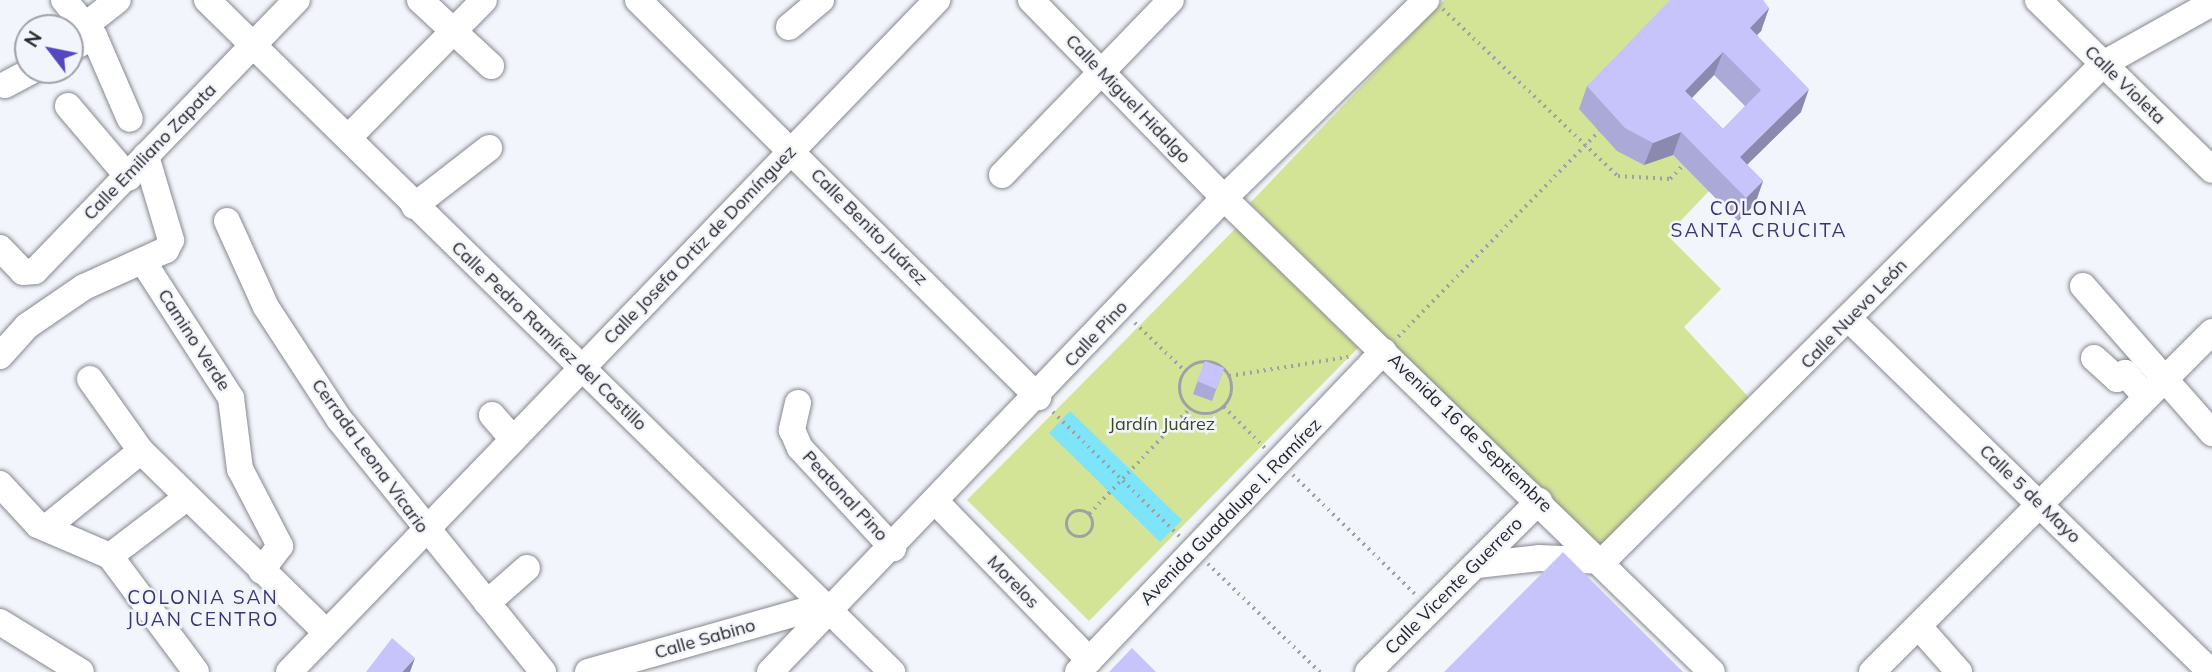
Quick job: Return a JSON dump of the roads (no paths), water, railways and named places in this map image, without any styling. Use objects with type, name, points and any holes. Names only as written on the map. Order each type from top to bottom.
[{"type":"street","points":[[64,0],[90,30],[130,119]]},
{"type":"street","points":[[84,36],[118,0]]},
{"type":"street","name":"Calle Emiliano Zapata","points":[[0,248],[23,272],[36,271],[129,178],[146,156],[297,0]]},
{"type":"street","points":[[421,0],[452,33],[491,66]]},
{"type":"street","points":[[349,137],[484,0]]},
{"type":"street","name":"Calle Benito Juárez","points":[[638,0],[792,149],[1038,397]]},
{"type":"street","points":[[789,27],[821,0]]},
{"type":"street","name":"Calle Josefa Ortiz de Domínguez","points":[[289,672],[325,631],[937,0]]},
{"type":"street","name":"Calle Miguel Hidalgo","points":[[1031,0],[1224,198]]},
{"type":"street","points":[[1002,175],[1171,0]]},
{"type":"street","name":"Calle Pino","points":[[770,672],[825,610],[893,548],[937,503],[1224,198],[1426,0]]},
{"type":"street","name":"Calle Violeta","points":[[2038,0],[2212,170]]},
{"type":"street","name":"Calle Pedro Ramírez del Castillo","points":[[211,1],[252,46],[349,137],[414,206],[582,366],[825,610],[892,672]]},
{"type":"street","name":"Calle Nuevo León","points":[[1603,561],[2103,64],[2212,4]]},
{"type":"street","points":[[5,85],[14,80]]},
{"type":"street","points":[[68,106],[129,178]]},
{"type":"street","points":[[414,206],[489,148]]},
{"type":"street","points":[[0,356],[27,326],[84,287],[144,263],[171,240],[146,156]]},
{"type":"street","name":"Avenida 16 de Septiembre","points":[[1224,198],[1603,561],[1712,672]]},
{"type":"street","name":"Cerrada Leona Vicario","points":[[227,221],[266,307],[423,530],[543,672]]},
{"type":"street","name":"Camino Verde","points":[[144,263],[231,398],[240,468],[281,546],[261,571]]},
{"type":"street","points":[[2083,286],[2155,389]]},
{"type":"street","name":"Calle 5 de Mayo","points":[[1848,318],[2042,505],[2196,666]]},
{"type":"street","points":[[1872,672],[1920,628],[2212,332]]},
{"type":"street","name":"Avenida Guadalupe I. Ramírez","points":[[1084,666],[1384,351]]},
{"type":"street","points":[[2094,358],[2116,379],[2125,373],[2155,389],[2212,433]]},
{"type":"street","points":[[90,379],[141,451],[186,498],[325,631]]},
{"type":"street","name":"Peatonal Pino","points":[[798,403],[792,430],[800,448],[893,548]]},
{"type":"street","points":[[492,415],[512,438]]},
{"type":"street","points":[[47,527],[141,451]]},
{"type":"street","points":[[0,484],[29,519],[110,556],[196,672]]},
{"type":"street","points":[[110,556],[186,498]]},
{"type":"street","name":"Calle Vicente Guerrero","points":[[1368,672],[1539,500]]},
{"type":"street","name":"Morelos","points":[[937,503],[1084,666]]},
{"type":"street","points":[[1477,565],[1539,558],[1603,561]]},
{"type":"street","points":[[487,603],[527,568]]},
{"type":"street","name":"Calle Sabino","points":[[588,672],[825,610]]},
{"type":"street","points":[[0,622],[81,672]]},
{"type":"street","points":[[1920,628],[1959,672]]},
{"type":"water","points":[[1070,411],[1182,520],[1160,542],[1049,433]]},
{"type":"district","name":"COLONIA SANTA CRUCITA","points":[[1759,220]]},
{"type":"district","name":"COLONIA SAN JUAN CENTRO","points":[[203,609]]},
{"type":"park label","name":"Jardín Juárez","points":[[1162,424]]}]
